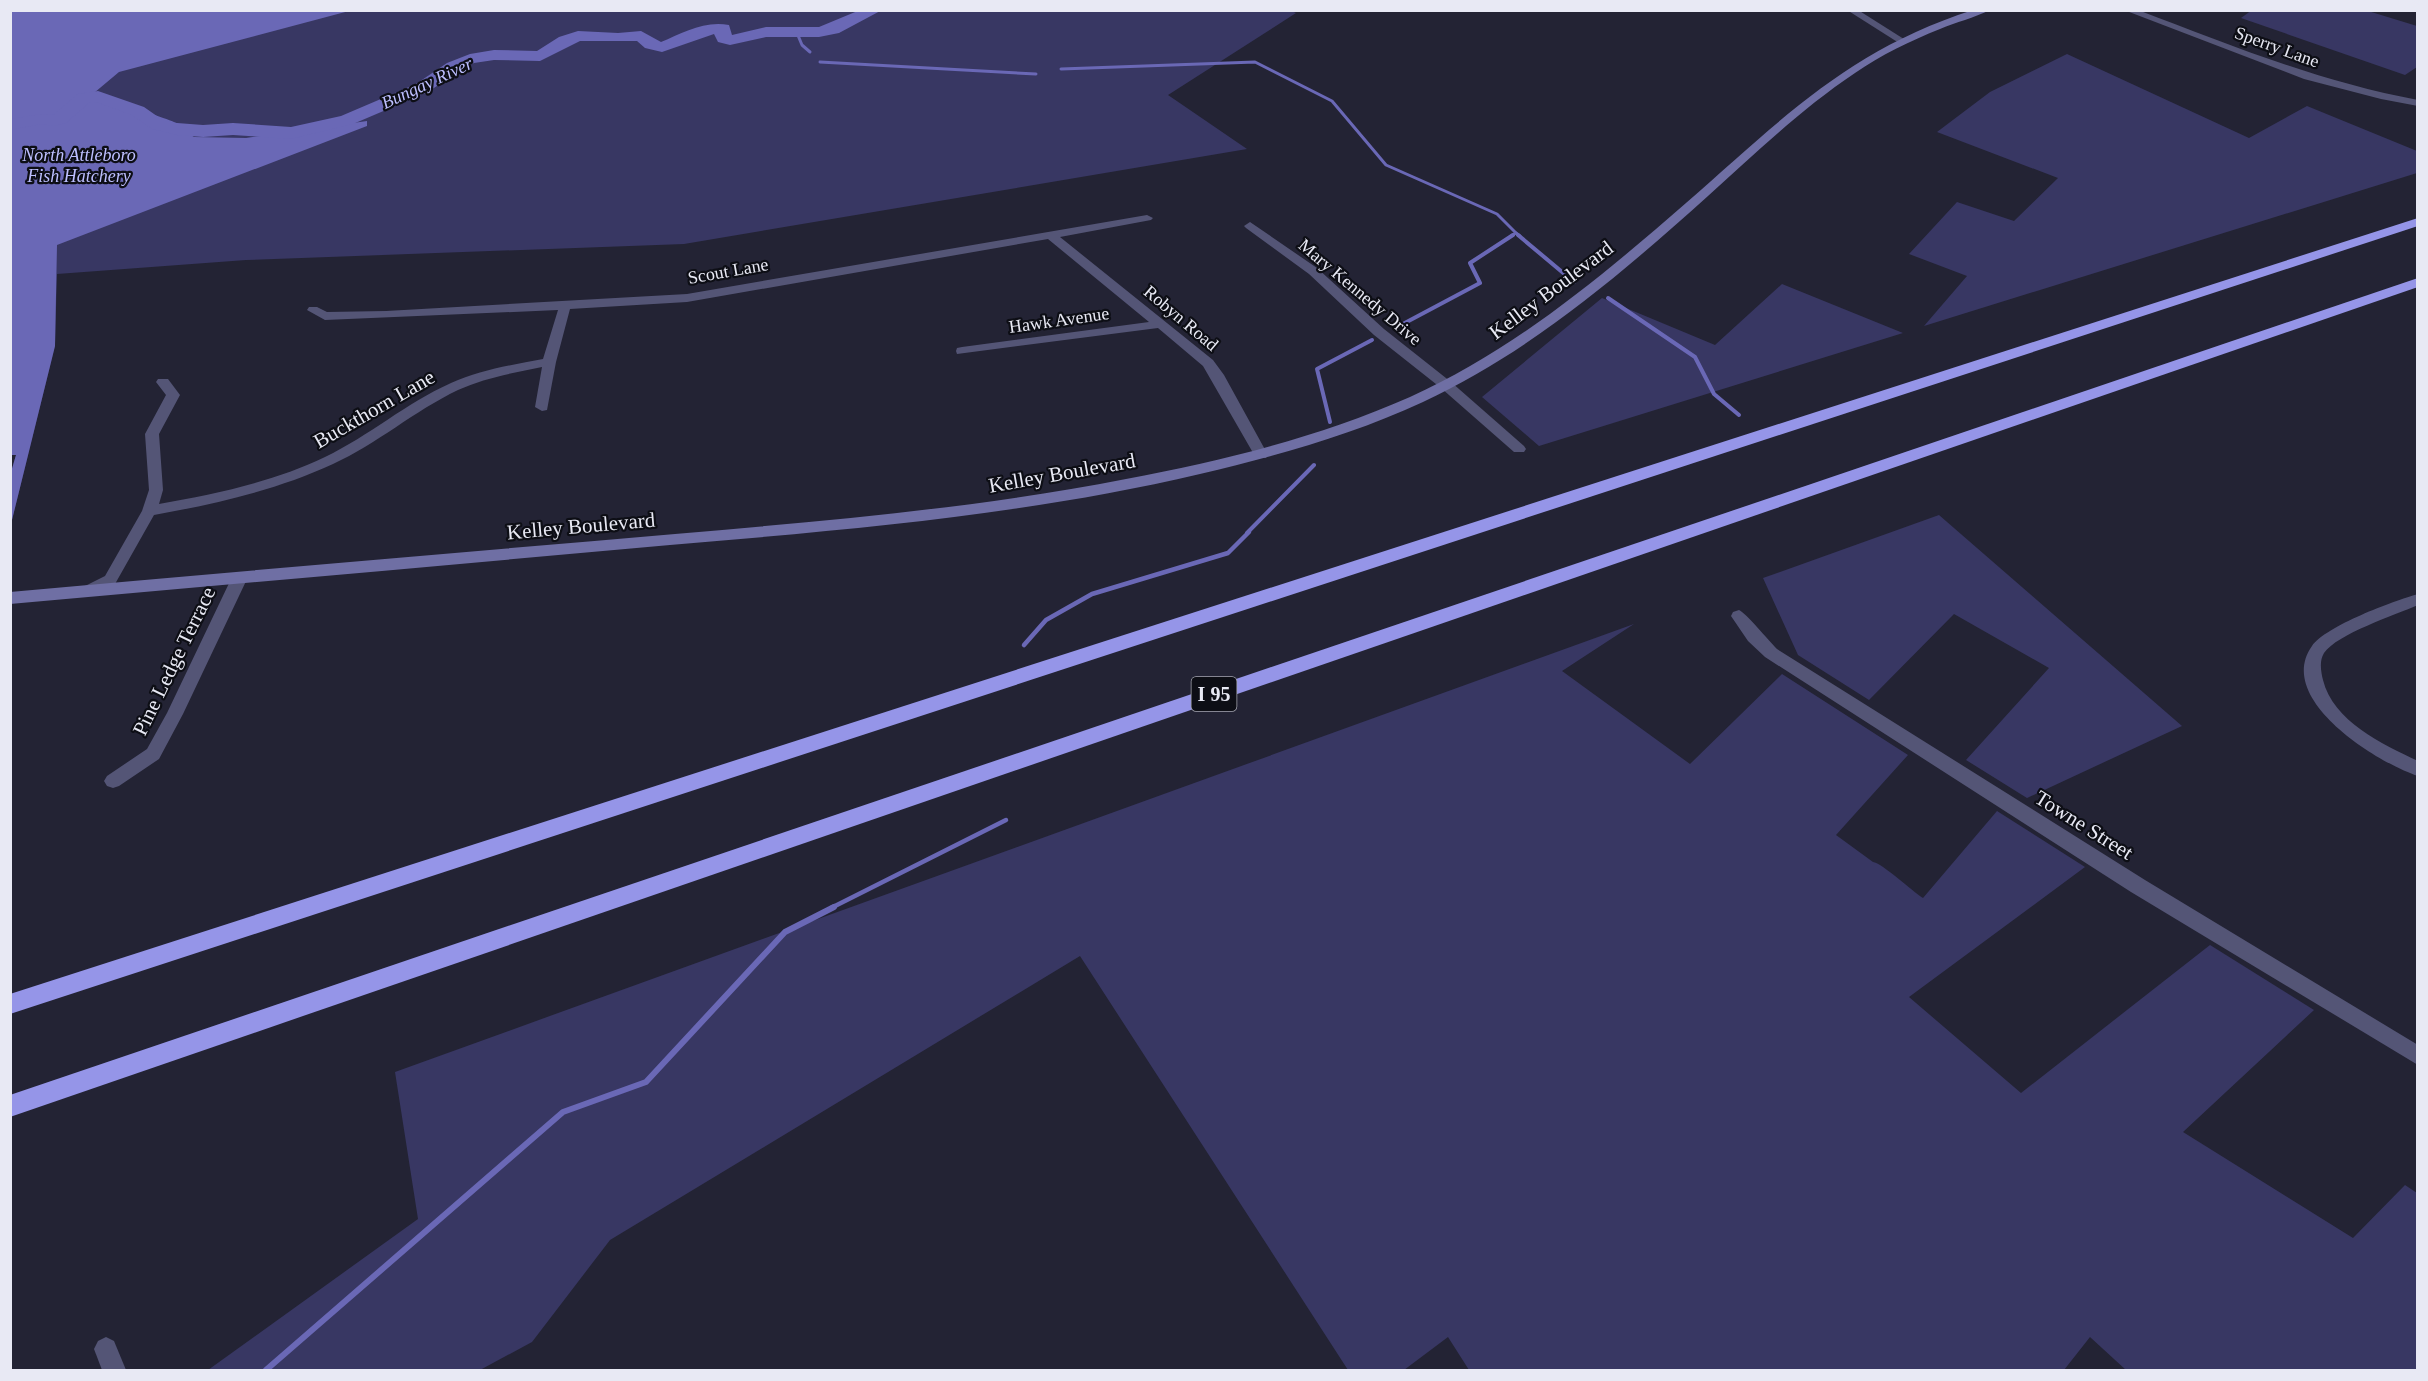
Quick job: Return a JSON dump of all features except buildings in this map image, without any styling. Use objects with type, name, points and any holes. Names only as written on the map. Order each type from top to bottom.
[{"type":"highway","points":[[10,1004],[2418,222]]},
{"type":"highway","name":"I 95","points":[[10,1106],[2418,282]]},
{"type":"main road","name":"Kelley Boulevard","points":[[10,598],[807,528],[944,513],[1099,490],[1261,455],[1370,419],[1446,385],[1508,352],[1585,296],[1847,72],[1902,41],[1985,10]]},
{"type":"street","points":[[1851,10],[1902,41]]},
{"type":"street","name":"Sperry Lane","points":[[2128,10],[2329,84],[2418,103]]},
{"type":"street","name":"Scout Lane","points":[[312,310],[325,316],[565,306],[687,298],[1147,218]]},
{"type":"street","name":"Mary Kennedy Drive","points":[[1250,226],[1313,271],[1378,332],[1446,385]]},
{"type":"street","name":"Robyn Road","points":[[1049,234],[1208,363],[1217,375],[1261,455]]},
{"type":"street","points":[[542,407],[549,362],[565,306]]},
{"type":"street","name":"Hawk Avenue","points":[[962,351],[1162,324]]},
{"type":"street","name":"Buckthorn Lane","points":[[149,511],[213,498],[307,470],[350,450],[457,386],[506,370],[549,362]]},
{"type":"street","points":[[90,591],[110,580],[149,511],[156,490],[152,434],[173,395],[163,382]]},
{"type":"street","points":[[1446,385],[1519,449]]},
{"type":"street","name":"Pine Ledge Terrace","points":[[113,781],[153,754],[175,714],[240,577]]},
{"type":"street","points":[[2418,599],[2336,636],[2318,649],[2312,664],[2317,690],[2336,717],[2374,747],[2418,769]]},
{"type":"street","name":"Towne Street","points":[[1739,616],[1754,638],[1771,654],[2128,880],[2418,1056]]},
{"type":"shaded area","points":[[1289,10],[1296,13],[1168,95],[1247,149],[684,244],[246,260],[57,274],[55,346],[11,524],[11,472],[16,455],[10,455],[11,11]]},
{"type":"shaded area","points":[[2252,10],[2368,11],[2417,26],[2417,67],[2405,75],[2241,18]]},
{"type":"shaded area","points":[[2067,54],[2249,138],[2307,106],[2417,151],[2417,173],[1924,326],[1967,276],[1909,254],[1957,202],[2014,221],[2058,178],[1937,132],[1990,92]]},
{"type":"shaded area","points":[[1782,284],[1903,333],[1539,446],[1482,397],[1602,298],[1715,345]]},
{"type":"shaded area","points":[[1939,515],[2182,726],[2027,798],[1966,760],[2049,668],[1954,614],[1869,700],[1798,655],[1763,578]]},
{"type":"shaded area","points":[[1634,624],[1562,671],[1690,764],[1782,674],[1908,755],[1836,835],[1923,898],[1997,811],[2085,867],[1909,997],[2021,1093],[2210,945],[2314,1010],[2183,1132],[2353,1238],[2405,1185],[2417,1193],[2417,1370],[2126,1370],[2090,1337],[2064,1370],[1469,1370],[1448,1337],[1404,1370],[1348,1370],[1080,956],[610,1240],[532,1342],[480,1370],[208,1370],[418,1219],[395,1072]]},
{"type":"water","name":"North Attleboro Fish Hatchery","points":[[11,10],[349,11],[119,72],[88,98],[121,105],[178,123],[194,137],[246,138],[367,121],[367,126],[57,245],[55,346],[11,524],[11,472],[16,455],[10,455]]},
{"type":"waterway","name":"Bungay River","points":[[10,125],[41,119],[54,121],[60,119],[84,98],[98,96],[138,111],[158,125],[177,129],[203,131],[233,129],[291,133],[347,120],[422,88],[453,67],[470,59],[494,55],[540,56],[578,36],[618,38],[641,36],[651,44],[662,47],[699,32],[714,29],[723,29],[724,38],[730,40],[766,32],[819,32],[833,29],[874,10]]},
{"type":"waterway","points":[[797,33],[802,45],[810,52]]},
{"type":"waterway","points":[[820,62],[1036,74]]},
{"type":"waterway","points":[[1061,69],[1255,62],[1332,101],[1386,165],[1497,214],[1516,233]]},
{"type":"waterway","points":[[1511,236],[1516,233]]},
{"type":"waterway","points":[[1516,233],[1520,236]]},
{"type":"waterway","points":[[1401,325],[1480,283],[1470,263],[1513,235]]},
{"type":"waterway","points":[[1518,235],[1574,282]]},
{"type":"waterway","points":[[1608,298],[1695,357],[1714,394],[1739,415]]},
{"type":"waterway","points":[[1330,422],[1317,369],[1372,340]]},
{"type":"waterway","points":[[1247,533],[1314,465]]},
{"type":"waterway","points":[[1024,645],[1046,620],[1092,594],[1228,553],[1249,532]]},
{"type":"waterway","points":[[831,908],[1006,820]]},
{"type":"waterway","points":[[266,1370],[563,1112],[646,1082],[785,932],[834,907]]}]
